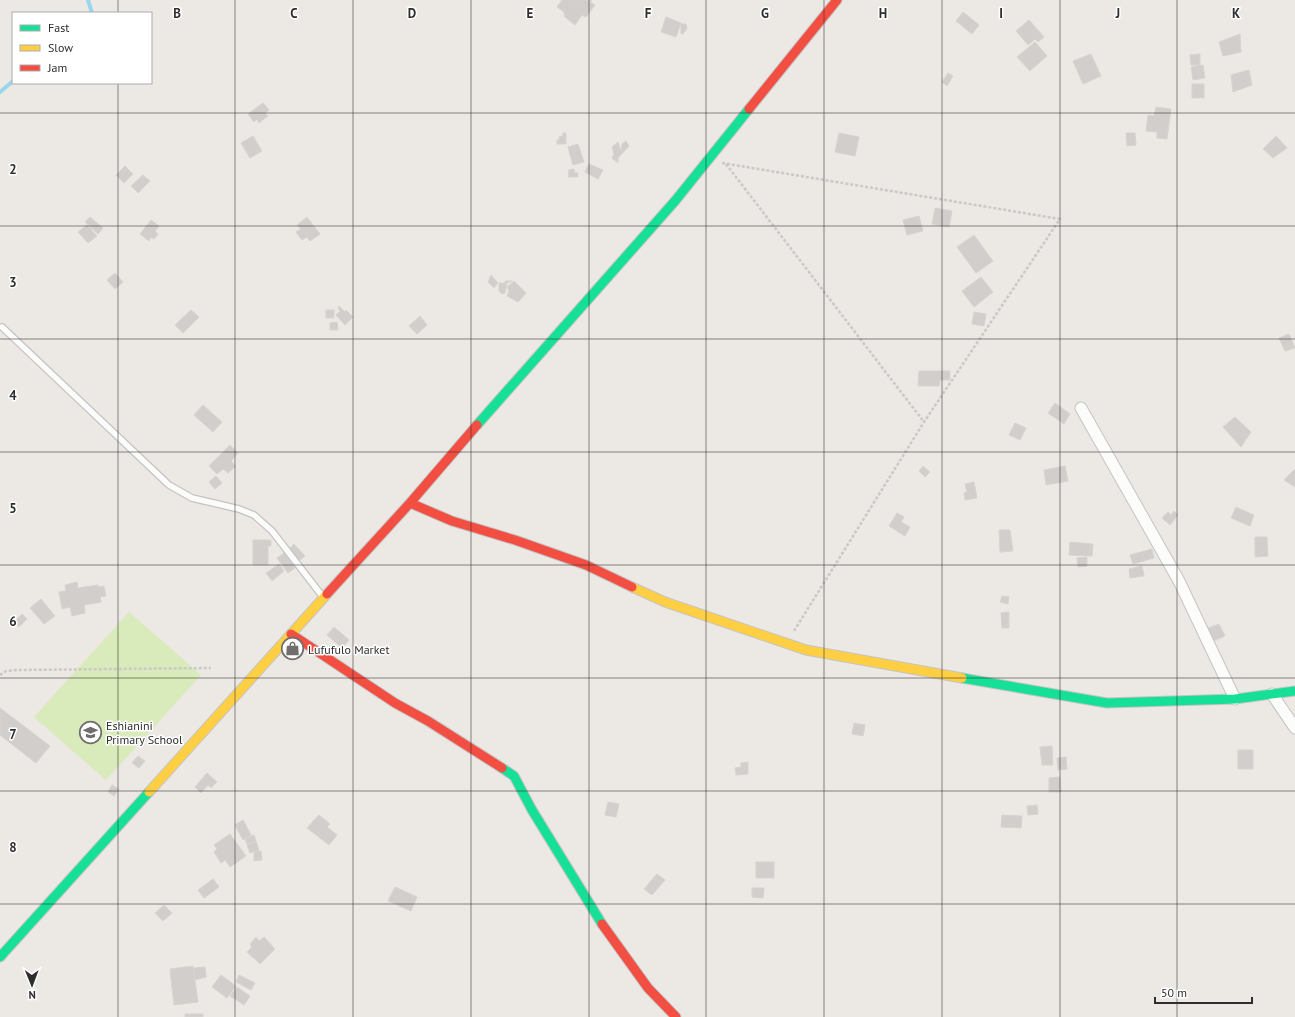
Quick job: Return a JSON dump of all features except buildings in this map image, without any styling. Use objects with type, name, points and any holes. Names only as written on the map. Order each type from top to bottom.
[{"type":"street","points":[[0,957],[410,503],[480,421],[592,297],[708,161],[837,0]]},
{"type":"street","points":[[1082,408],[1179,582],[1235,699]]},
{"type":"street","points":[[410,503],[452,521],[515,540],[586,565],[665,602],[814,651],[1107,703],[1181,702],[1235,699],[1295,691]]},
{"type":"street","points":[[291,634],[395,703],[428,721],[514,776],[532,810],[602,925],[648,988],[676,1017]]},
{"type":"street","points":[[1272,694],[1295,728]]},
{"type":"lane","points":[[2,327],[169,485],[192,498],[238,508],[254,515],[272,531],[323,598]]},
{"type":"path","points":[[708,161],[1060,219],[924,422],[787,643]]},
{"type":"path","points":[[726,164],[924,422]]},
{"type":"path","points":[[0,675],[6,671],[18,670],[211,668]]},
{"type":"green space","points":[[129,612],[201,675],[106,780],[34,717]]},
{"type":"waterway","points":[[88,0],[92,12]]},
{"type":"waterway","points":[[0,92],[12,82]]},
{"type":"traffic: fast","points":[[477,425],[675,201],[749,109]]},
{"type":"traffic: fast","points":[[962,678],[1107,703],[1235,699],[1295,691]]},
{"type":"traffic: fast","points":[[502,768],[514,776],[532,810],[602,924]]},
{"type":"traffic: fast","points":[[0,957],[149,792]]},
{"type":"traffic: slow","points":[[632,587],[665,602],[806,650],[962,678]]},
{"type":"traffic: slow","points":[[149,792],[327,594]]},
{"type":"traffic: jam","points":[[749,109],[837,0]]},
{"type":"traffic: jam","points":[[327,594],[410,503],[477,425]]},
{"type":"traffic: jam","points":[[410,503],[452,521],[515,540],[586,565],[632,587]]},
{"type":"traffic: jam","points":[[291,634],[395,703],[428,721],[502,768]]},
{"type":"traffic: jam","points":[[602,924],[648,988],[676,1017]]},
{"type":"place","name":"Lufufulo Market","points":[[293,649]]},
{"type":"place","name":"Eshianini Primary School","points":[[90,732]]}]
